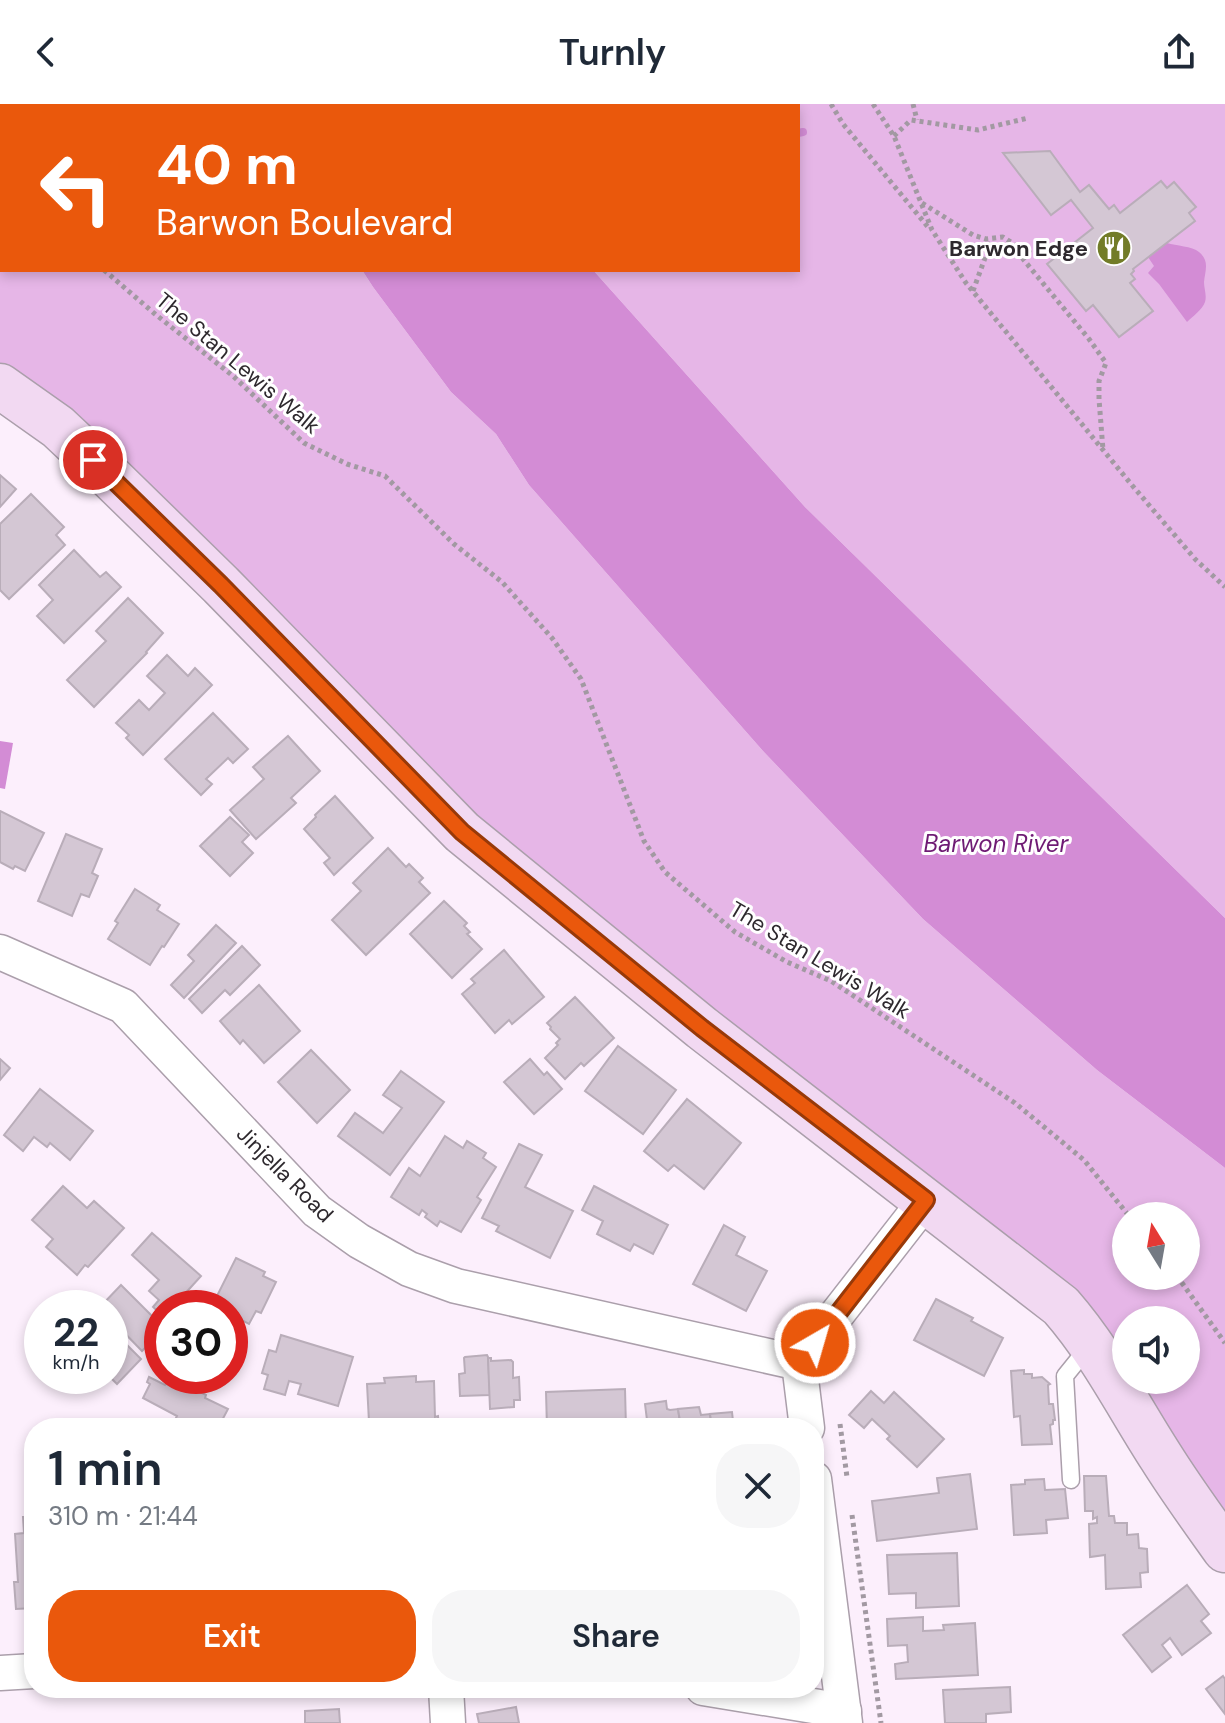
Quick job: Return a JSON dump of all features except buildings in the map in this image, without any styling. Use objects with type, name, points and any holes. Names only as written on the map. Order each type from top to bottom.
[{"type":"street","points":[[0,386],[58,427],[104,470],[462,832],[702,1028],[1061,1306],[1115,1378],[1159,1455],[1225,1550]]},
{"type":"street","name":"Jinjella Road","points":[[0,952],[123,1006],[317,1211],[359,1241],[409,1269],[456,1286],[799,1363]]},
{"type":"street","points":[[806,1418],[799,1363],[926,1200]]},
{"type":"street","points":[[752,1698],[844,1717],[824,1558]]},
{"type":"street","points":[[0,1673],[24,1672]]},
{"type":"street","points":[[447,1698],[448,1723]]},
{"type":"lane","points":[[1071,1480],[1065,1376],[1091,1344]]},
{"type":"path","points":[[831,104],[843,124],[932,230],[973,292],[1195,559],[1225,587]]},
{"type":"path","points":[[873,104],[894,136],[932,230]]},
{"type":"path","points":[[913,104],[917,120]]},
{"type":"path","points":[[894,136],[911,120],[978,130],[1028,118]]},
{"type":"path","points":[[920,201],[973,235],[986,239],[1003,237],[1033,254],[1044,249],[1061,254]]},
{"type":"path","points":[[973,292],[989,247],[986,239]]},
{"type":"path","points":[[1023,250],[1023,259],[1106,363],[1099,381],[1103,451]]},
{"type":"path","name":"The Stan Lewis Walk","points":[[106,272],[233,376],[304,443],[347,464],[385,476],[454,544],[502,582],[552,638],[581,679],[644,841],[665,872],[735,932],[787,962],[831,981],[1015,1103],[1084,1160],[1118,1202]]},
{"type":"path","points":[[1187,1290],[1225,1343]]},
{"type":"path","points":[[838,1413],[849,1491]]},
{"type":"path","points":[[851,1506],[881,1723]]},
{"type":"shaded area","points":[[800,104],[1225,104],[1225,918],[805,507],[595,272],[800,272]]},
{"type":"shaded area","points":[[0,272],[363,272],[451,392],[496,434],[529,485],[763,751],[923,919],[1097,1070],[1225,1168],[1225,1550],[1125,1394],[1200,1394],[1200,1306],[1112,1306],[1112,1375],[462,832],[0,365]]},
{"type":"water","points":[[1167,243],[1196,250],[1206,263],[1205,302],[1187,322],[1148,273],[1154,266],[1148,257]]},
{"type":"water","name":"Barwon River","points":[[363,272],[595,272],[805,507],[1225,918],[1225,1168],[1097,1070],[923,919],[763,751],[529,485],[496,434],[451,392]]},
{"type":"water","points":[[0,741],[13,743],[5,789],[0,788]]},
{"type":"place","name":"Barwon Edge","points":[[1114,248]]},
{"type":"route","points":[[93,460],[221,585],[462,832],[702,1028],[926,1200],[815,1343]]}]
